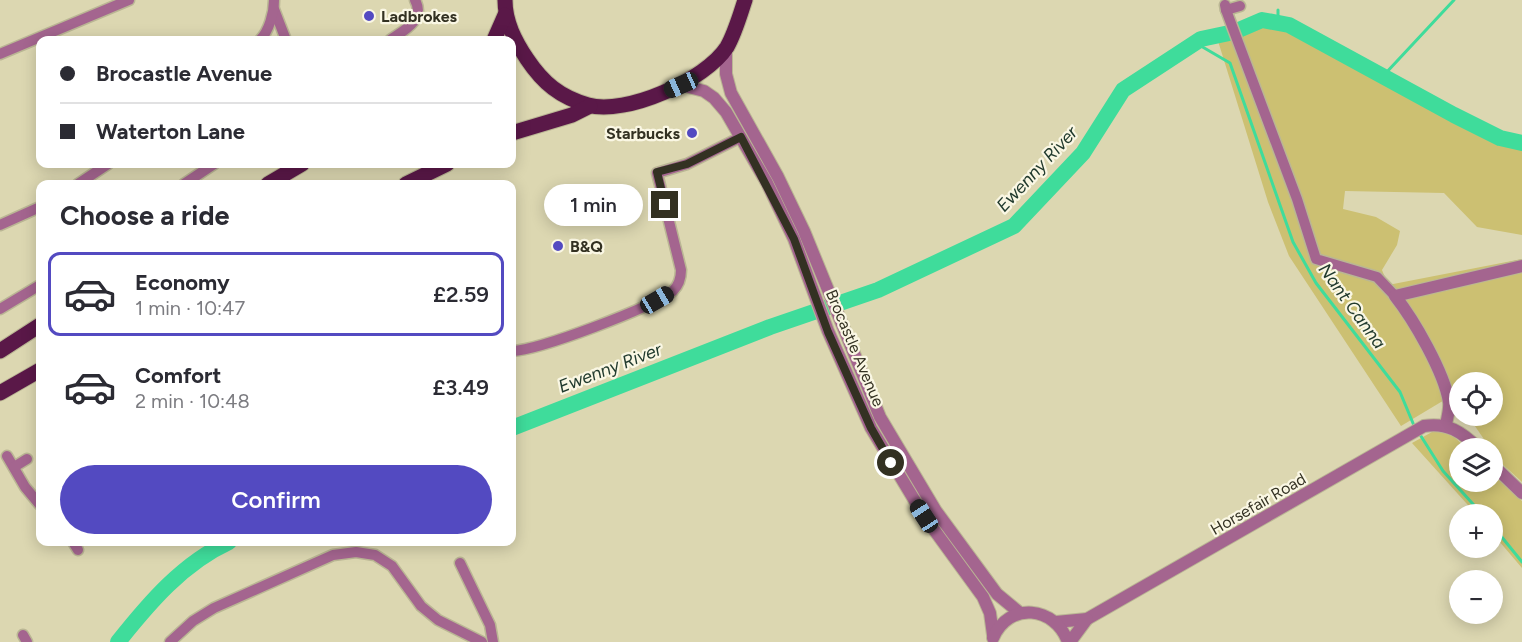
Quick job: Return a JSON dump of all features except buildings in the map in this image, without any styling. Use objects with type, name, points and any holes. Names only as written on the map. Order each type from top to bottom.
[{"type":"main road","points":[[516,132],[572,115],[590,106],[631,104],[681,85],[707,68],[726,48],[745,0]]},
{"type":"main road","points":[[495,36],[505,8]]},
{"type":"main road","points":[[505,8],[515,36]]},
{"type":"main road","points":[[516,38],[521,51],[545,84],[558,93],[590,106]]},
{"type":"main road","points":[[275,180],[295,168]]},
{"type":"main road","points":[[414,180],[439,168]]},
{"type":"main road","points":[[0,351],[36,328]]},
{"type":"main road","points":[[0,393],[36,372]]},
{"type":"street","points":[[43,36],[129,0]]},
{"type":"street","points":[[395,36],[416,21],[418,9],[415,0]]},
{"type":"street","points":[[264,36],[274,4]]},
{"type":"street","points":[[274,4],[285,36]]},
{"type":"street","points":[[1240,6],[1227,11],[1297,199],[1316,258],[1377,277],[1395,296],[1407,311],[1434,362],[1449,402],[1446,425],[1468,438]]},
{"type":"street","points":[[0,54],[36,39]]},
{"type":"street","name":"Brocastle Avenue","points":[[726,48],[726,74],[731,93],[778,177],[826,287],[862,379],[901,456],[997,594],[1020,613]]},
{"type":"street","name":"Brocastle Avenue","points":[[681,85],[704,91],[714,98],[741,137],[794,239],[828,332],[871,428],[900,480],[982,597],[990,613],[992,639]]},
{"type":"street","points":[[516,350],[640,309],[674,290],[681,279],[681,270],[657,172],[687,164],[741,137]]},
{"type":"street","points":[[84,180],[102,168]]},
{"type":"street","points":[[190,180],[208,168]]},
{"type":"street","points":[[0,225],[36,209]]},
{"type":"street","points":[[1395,296],[1522,266]]},
{"type":"street","points":[[0,309],[36,287]]},
{"type":"street","name":"Horsefair Road","points":[[1069,642],[1087,619],[1312,492],[1394,442],[1424,426],[1446,425]]},
{"type":"street","points":[[8,456],[25,487],[36,500]]},
{"type":"street","points":[[14,466],[27,459]]},
{"type":"street","points":[[1503,475],[1522,493]]},
{"type":"street","points":[[170,642],[214,608],[333,555],[356,552],[375,555],[392,566],[421,606],[438,620],[478,640]]},
{"type":"street","points":[[460,563],[490,625],[493,642]]},
{"type":"street","points":[[992,639],[1000,625],[1020,613],[1039,613],[1056,622],[1069,642]]},
{"type":"street","name":"Horsefair Road","points":[[1056,622],[1087,619]]},
{"type":"shaded area","points":[[1269,25],[1293,32],[1491,141],[1522,149],[1522,235],[1477,227],[1444,193],[1345,191],[1343,209],[1376,217],[1400,231],[1397,245],[1382,270],[1388,285],[1522,259],[1522,482],[1503,465],[1503,438],[1483,438],[1475,426],[1503,426],[1503,372],[1449,372],[1449,397],[1401,426],[1289,256],[1268,202],[1218,41]]},
{"type":"shaded area","points":[[1441,430],[1449,432],[1455,438],[1449,438],[1449,484],[1412,443],[1432,432]]},
{"type":"shaded area","points":[[1503,484],[1522,501],[1522,568],[1503,546],[1503,504],[1467,504],[1456,492],[1503,492]]},
{"type":"waterway","points":[[1384,75],[1454,0]]},
{"type":"waterway","points":[[1278,10],[1278,23]]},
{"type":"waterway","name":"Ewenny River","points":[[516,426],[770,327],[878,290],[1014,226],[1083,153],[1123,90],[1201,39],[1234,32],[1262,20],[1289,25],[1454,115],[1500,138],[1522,143]]},
{"type":"waterway","name":"Nant Canna","points":[[1194,42],[1230,63],[1293,242],[1316,283],[1400,392],[1415,428]]},
{"type":"waterway","name":"Nant Canna","points":[[1419,433],[1443,471],[1473,504]]},
{"type":"waterway","name":"Nant Canna","points":[[1503,539],[1522,562]]},
{"type":"waterway","name":"Ewenny River","points":[[118,642],[168,585],[197,561],[221,546]]},
{"type":"place","name":"Ladbrokes","points":[[369,16]]},
{"type":"place","name":"Starbucks","points":[[692,133]]},
{"type":"place","name":"B&Q","points":[[558,246]]},
{"type":"route","points":[[665,205],[657,172],[687,164],[741,137],[794,239],[828,332],[871,428],[891,463]]}]
